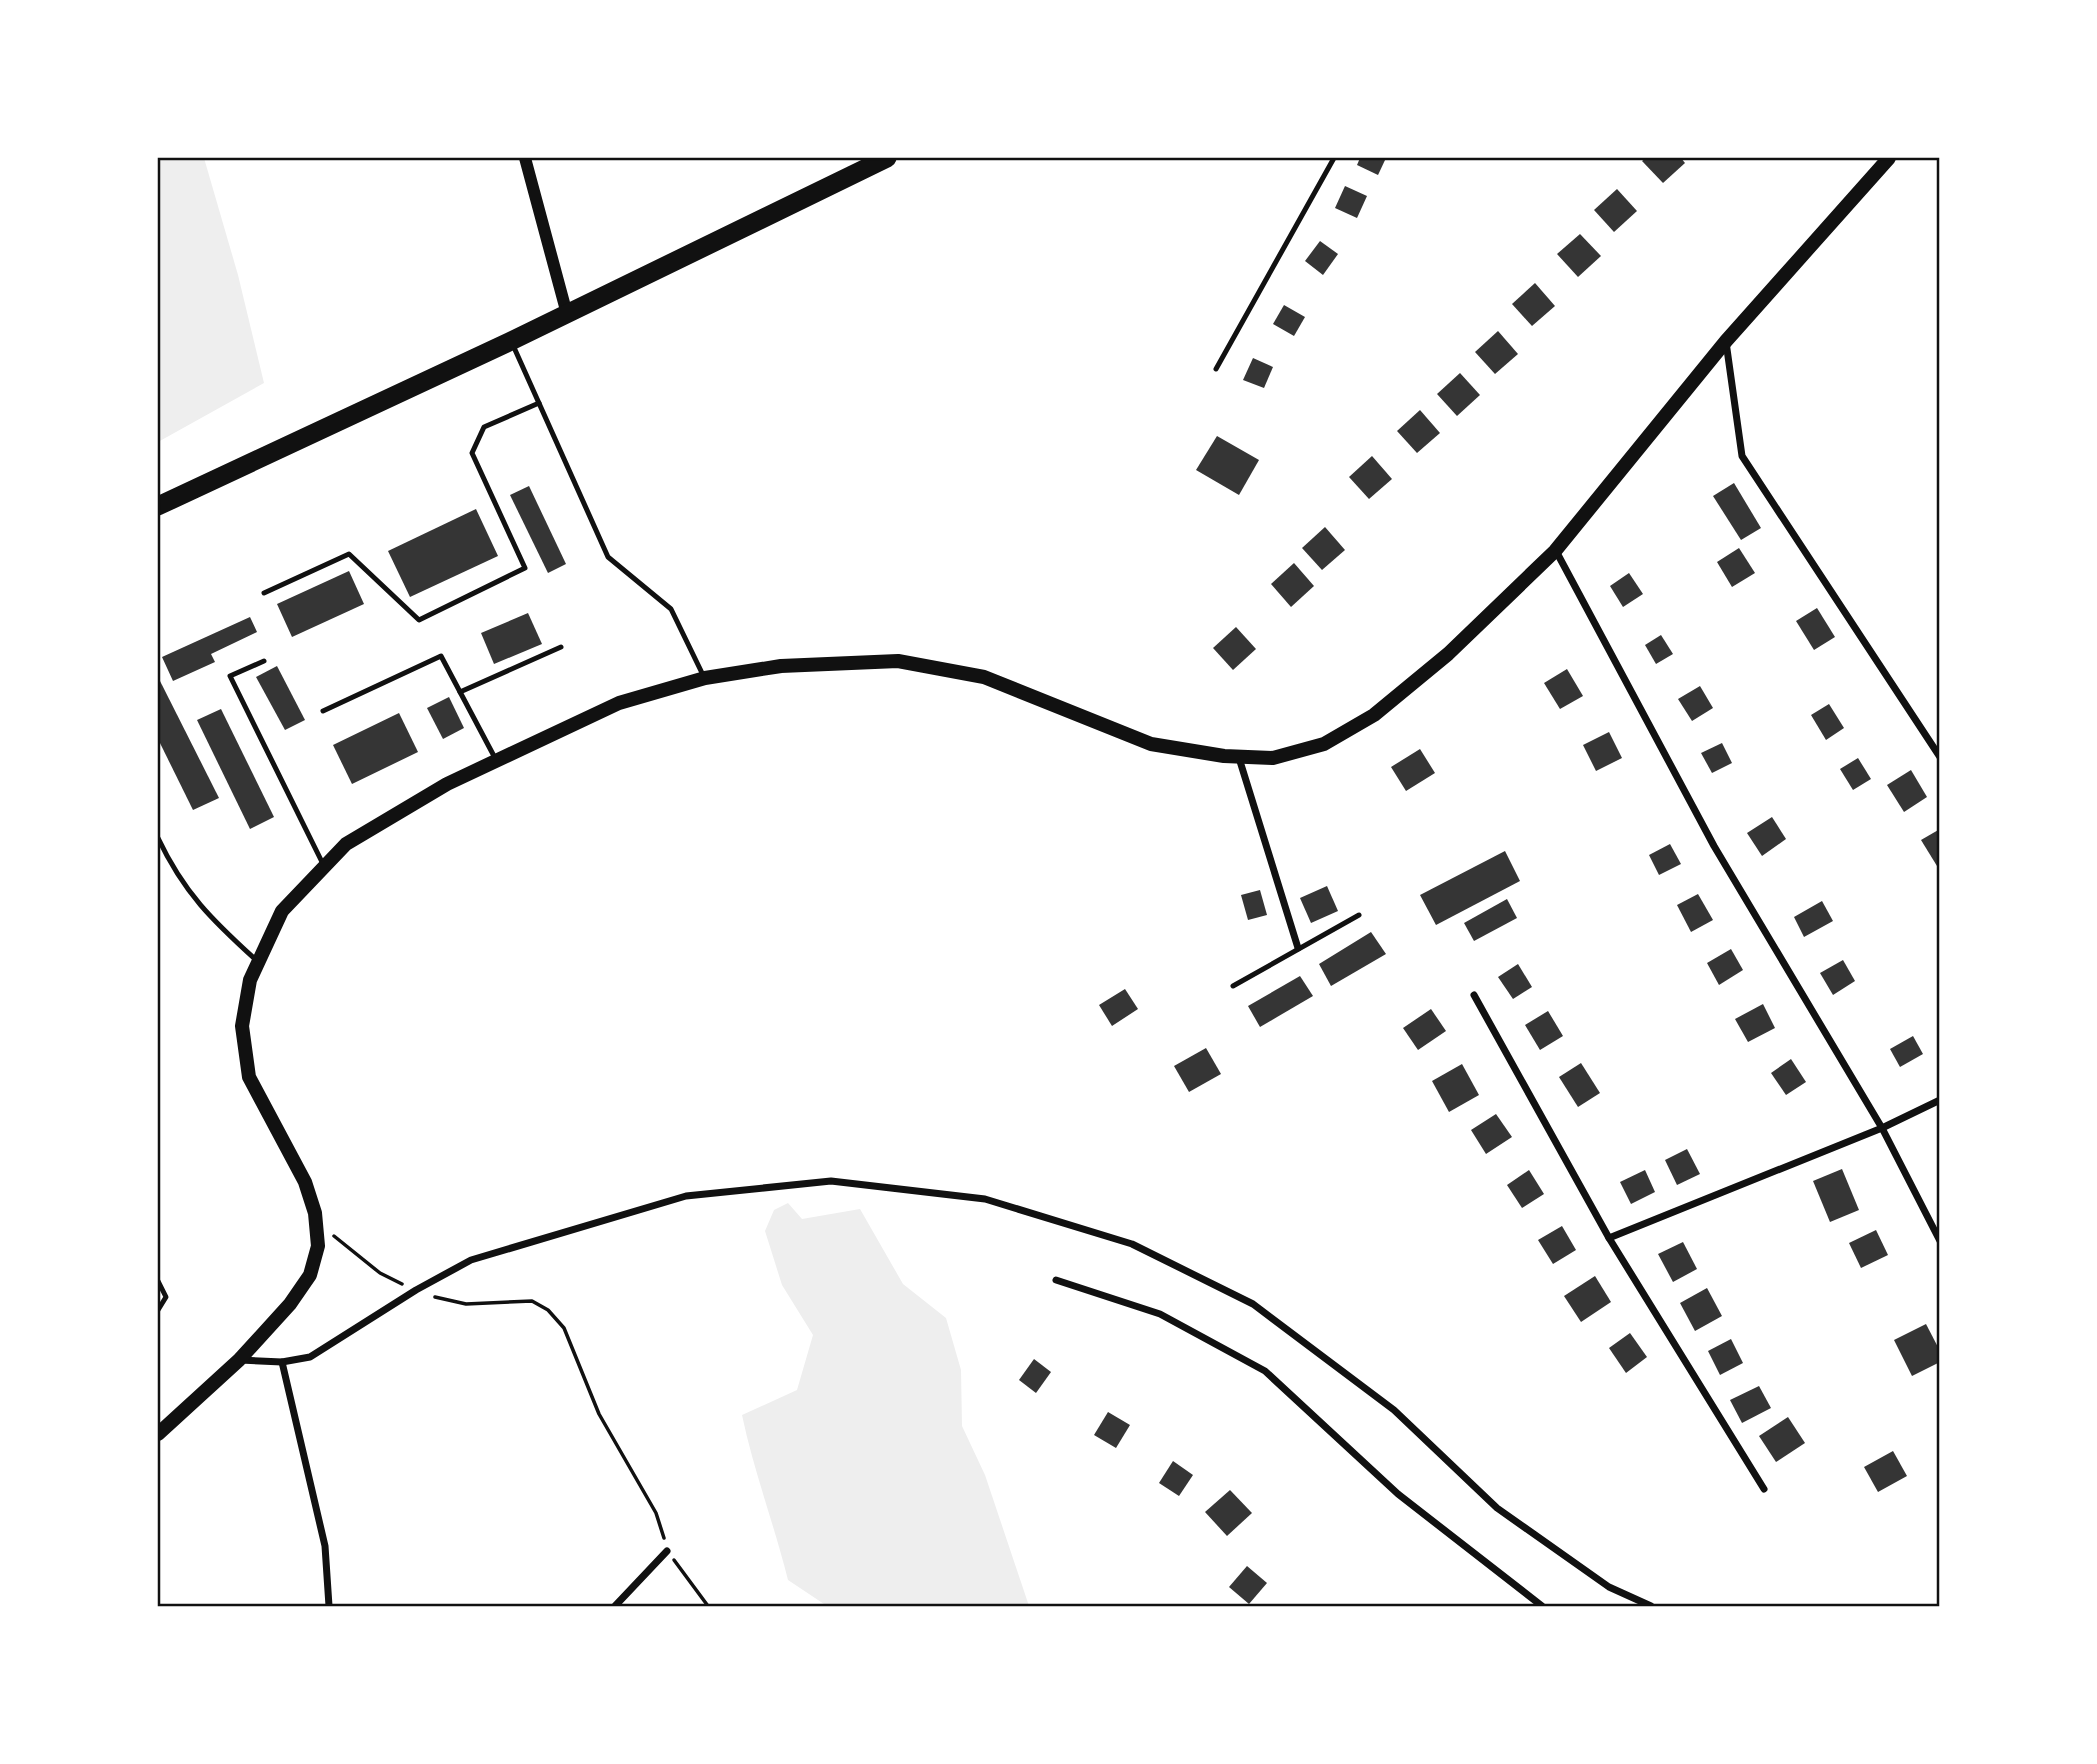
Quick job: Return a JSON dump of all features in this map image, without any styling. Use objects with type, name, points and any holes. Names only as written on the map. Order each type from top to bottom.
[{"type":"highway","points":[[158,506],[511,341],[887,158]]},
{"type":"main road","points":[[158,1434],[239,1360],[290,1304],[310,1275],[318,1246],[315,1213],[305,1182],[249,1077],[242,1026],[250,980],[282,911],[345,844],[447,784],[619,703],[705,678],[781,666],[898,660],[984,677],[1151,744],[1224,756],[1273,758],[1324,744],[1374,715],[1448,654],[1555,551],[1726,341],[1889,158]]},
{"type":"street","points":[[525,158],[567,314]]},
{"type":"street","points":[[1726,341],[1742,456],[1940,757]]},
{"type":"street","points":[[1555,551],[1714,846],[1882,1128],[1940,1241]]},
{"type":"street","points":[[1239,758],[1298,948]]},
{"type":"street","points":[[1474,995],[1609,1238],[1763,1489]]},
{"type":"street","points":[[1609,1238],[1882,1128],[1940,1100]]},
{"type":"street","points":[[239,1360],[282,1362],[310,1357],[416,1290],[471,1260],[686,1196],[831,1181],[985,1199],[1132,1244],[1253,1304],[1394,1410],[1497,1508],[1609,1587],[1651,1606]]},
{"type":"street","points":[[1056,1280],[1160,1314],[1265,1371],[1398,1494],[1542,1606]]},
{"type":"street","points":[[282,1362],[325,1546],[329,1606]]},
{"type":"street","points":[[615,1606],[667,1551]]},
{"type":"lane","points":[[1216,369],[1334,158]]},
{"type":"lane","points":[[511,341],[608,557],[671,609],[705,678]]},
{"type":"lane","points":[[264,593],[349,554],[419,620],[525,568],[472,453],[484,427],[539,403]]},
{"type":"lane","points":[[460,692],[561,647]]},
{"type":"lane","points":[[323,711],[441,656],[496,761]]},
{"type":"lane","points":[[264,661],[230,676],[324,867]]},
{"type":"lane","points":[[158,838],[174,873],[203,911],[259,962]]},
{"type":"lane","points":[[1233,986],[1359,915]]},
{"type":"lane","points":[[158,1281],[166,1297],[158,1310]]},
{"type":"path","points":[[315,1213],[358,1257],[380,1273],[416,1290],[466,1304],[532,1301],[548,1310],[564,1328],[599,1414],[656,1513],[667,1551],[708,1606]]},
{"type":"shaded area","points":[[158,158],[204,158],[238,275],[264,383],[158,442]]},
{"type":"shaded area","points":[[788,1203],[802,1219],[860,1209],[903,1284],[946,1318],[961,1370],[962,1426],[985,1475],[1029,1606],[827,1606],[788,1580],[742,1415],[797,1390],[813,1335],[782,1285],[765,1231],[774,1210]]},
{"type":"building","points":[[1360,158],[1386,158],[1378,175],[1357,165]]},
{"type":"building","points":[[1646,158],[1681,158],[1685,163],[1663,183],[1642,161]]},
{"type":"building","points":[[1345,186],[1367,196],[1357,218],[1335,208]]},
{"type":"building","points":[[1617,189],[1637,211],[1614,232],[1594,210]]},
{"type":"building","points":[[1580,234],[1601,256],[1578,277],[1557,254]]},
{"type":"building","points":[[1320,241],[1338,254],[1323,275],[1305,261]]},
{"type":"building","points":[[1535,283],[1555,306],[1532,326],[1512,304]]},
{"type":"building","points":[[1284,305],[1305,317],[1294,336],[1273,324]]},
{"type":"building","points":[[1498,331],[1518,354],[1495,374],[1475,352]]},
{"type":"building","points":[[1253,358],[1273,367],[1264,388],[1243,380]]},
{"type":"building","points":[[1460,373],[1480,395],[1457,416],[1437,394]]},
{"type":"building","points":[[1420,410],[1440,433],[1417,453],[1397,431]]},
{"type":"building","points":[[1217,436],[1259,460],[1239,495],[1196,470]]},
{"type":"building","points":[[1372,456],[1392,479],[1369,499],[1349,477]]},
{"type":"building","points":[[1734,483],[1761,528],[1741,540],[1713,496]]},
{"type":"building","points":[[529,486],[566,564],[548,573],[510,495]]},
{"type":"building","points":[[476,509],[498,556],[410,597],[388,551]]},
{"type":"building","points":[[1325,527],[1345,550],[1322,570],[1302,548]]},
{"type":"building","points":[[1739,548],[1755,573],[1732,587],[1717,562]]},
{"type":"building","points":[[1294,563],[1314,586],[1291,607],[1271,584]]},
{"type":"building","points":[[349,571],[364,604],[292,637],[277,604]]},
{"type":"building","points":[[1629,573],[1643,594],[1623,607],[1610,586]]},
{"type":"building","points":[[1817,608],[1835,637],[1814,650],[1796,621]]},
{"type":"building","points":[[528,613],[542,644],[494,664],[481,633]]},
{"type":"building","points":[[250,617],[257,632],[211,654],[215,662],[173,681],[162,657]]},
{"type":"building","points":[[1236,627],[1256,649],[1233,670],[1213,648]]},
{"type":"building","points":[[1661,635],[1673,654],[1656,664],[1645,645]]},
{"type":"building","points":[[277,666],[305,720],[285,730],[256,677]]},
{"type":"building","points":[[1567,669],[1583,696],[1560,709],[1544,683]]},
{"type":"building","points":[[158,677],[219,798],[193,810],[158,739]]},
{"type":"building","points":[[1700,686],[1713,708],[1692,721],[1678,699]]},
{"type":"building","points":[[449,697],[464,728],[443,739],[427,708]]},
{"type":"building","points":[[1829,704],[1844,728],[1826,740],[1811,715]]},
{"type":"building","points":[[221,709],[274,817],[250,829],[197,720]]},
{"type":"building","points":[[399,713],[418,752],[352,784],[333,745]]},
{"type":"building","points":[[1609,732],[1622,758],[1596,771],[1583,745]]},
{"type":"building","points":[[1722,743],[1732,763],[1712,773],[1701,753]]},
{"type":"building","points":[[1420,749],[1435,773],[1406,791],[1391,767]]},
{"type":"building","points":[[1858,758],[1871,779],[1853,790],[1840,769]]},
{"type":"building","points":[[1911,770],[1927,797],[1904,812],[1887,785]]},
{"type":"building","points":[[1772,817],[1786,839],[1762,856],[1747,833]]},
{"type":"building","points":[[1940,829],[1940,865],[1937,866],[1921,840]]},
{"type":"building","points":[[1670,844],[1681,864],[1659,875],[1649,855]]},
{"type":"building","points":[[1505,851],[1520,881],[1436,925],[1420,895]]},
{"type":"building","points":[[1327,886],[1338,911],[1311,923],[1300,898]]},
{"type":"building","points":[[1260,890],[1267,915],[1248,920],[1241,895]]},
{"type":"building","points":[[1698,894],[1713,920],[1691,932],[1677,905]]},
{"type":"building","points":[[1507,899],[1517,918],[1474,941],[1464,923]]},
{"type":"building","points":[[1822,901],[1833,921],[1804,937],[1794,917]]},
{"type":"building","points":[[1371,932],[1386,954],[1331,986],[1319,964]]},
{"type":"building","points":[[1731,949],[1743,970],[1719,985],[1707,963]]},
{"type":"building","points":[[1843,960],[1855,981],[1833,995],[1820,973]]},
{"type":"building","points":[[1518,964],[1532,987],[1513,999],[1498,977]]},
{"type":"building","points":[[1300,976],[1313,996],[1260,1027],[1248,1006]]},
{"type":"building","points":[[1125,989],[1138,1009],[1112,1026],[1099,1005]]},
{"type":"building","points":[[1763,1004],[1775,1028],[1748,1042],[1735,1019]]},
{"type":"building","points":[[1431,1009],[1446,1031],[1418,1050],[1403,1028]]},
{"type":"building","points":[[1548,1011],[1563,1036],[1540,1050],[1525,1025]]},
{"type":"building","points":[[1913,1036],[1923,1054],[1900,1067],[1890,1049]]},
{"type":"building","points":[[1206,1048],[1221,1074],[1189,1092],[1174,1066]]},
{"type":"building","points":[[1791,1059],[1806,1082],[1786,1095],[1771,1073]]},
{"type":"building","points":[[1581,1063],[1600,1093],[1578,1107],[1559,1077]]},
{"type":"building","points":[[1462,1064],[1479,1095],[1449,1112],[1432,1081]]},
{"type":"building","points":[[1496,1114],[1512,1137],[1486,1154],[1471,1130]]},
{"type":"building","points":[[1687,1149],[1700,1174],[1677,1185],[1665,1160]]},
{"type":"building","points":[[1842,1169],[1859,1210],[1830,1222],[1813,1181]]},
{"type":"building","points":[[1529,1170],[1544,1194],[1522,1208],[1507,1185]]},
{"type":"building","points":[[1645,1170],[1655,1192],[1631,1204],[1620,1182]]},
{"type":"building","points":[[1562,1226],[1576,1250],[1553,1264],[1538,1240]]},
{"type":"building","points":[[1876,1230],[1888,1255],[1861,1268],[1849,1243]]},
{"type":"building","points":[[1683,1242],[1697,1269],[1673,1282],[1658,1254]]},
{"type":"building","points":[[1595,1276],[1611,1302],[1581,1322],[1564,1296]]},
{"type":"building","points":[[1707,1288],[1722,1316],[1695,1331],[1680,1303]]},
{"type":"building","points":[[1926,1324],[1940,1351],[1940,1362],[1912,1376],[1894,1340]]},
{"type":"building","points":[[1630,1333],[1647,1357],[1626,1373],[1609,1348]]},
{"type":"building","points":[[1731,1339],[1743,1363],[1720,1375],[1708,1351]]},
{"type":"building","points":[[1034,1359],[1051,1372],[1036,1393],[1019,1380]]},
{"type":"building","points":[[1759,1386],[1771,1408],[1742,1423],[1730,1400]]},
{"type":"building","points":[[1108,1412],[1130,1425],[1116,1448],[1094,1435]]},
{"type":"building","points":[[1788,1417],[1805,1443],[1776,1462],[1759,1436]]},
{"type":"building","points":[[1893,1451],[1907,1476],[1878,1492],[1864,1467]]},
{"type":"building","points":[[1173,1461],[1193,1475],[1179,1496],[1159,1483]]},
{"type":"building","points":[[1230,1490],[1252,1513],[1227,1536],[1205,1512]]},
{"type":"building","points":[[1247,1566],[1267,1583],[1249,1604],[1229,1587]]}]
